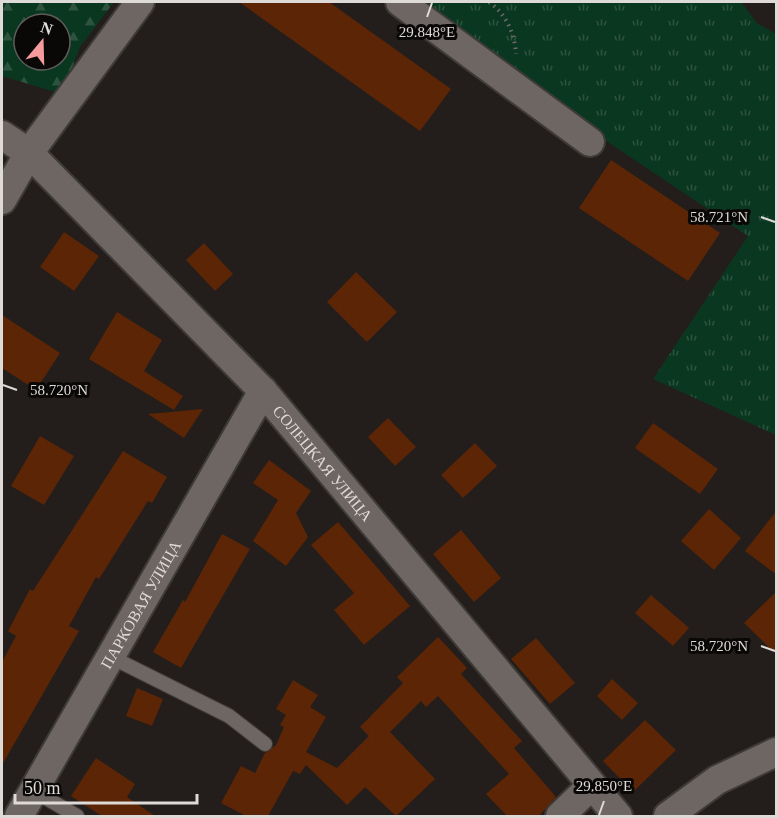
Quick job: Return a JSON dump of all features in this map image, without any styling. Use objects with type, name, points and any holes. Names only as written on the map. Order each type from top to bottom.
[{"type":"street","points":[[2,200],[29,153],[140,2]]},
{"type":"street","points":[[400,2],[590,142]]},
{"type":"street","name":"СОЛЕЦКАЯ УЛИЦА","points":[[2,135],[29,153],[263,391],[618,816]]},
{"type":"street","name":"ПАРКОВАЯ УЛИЦА","points":[[19,816],[263,391]]},
{"type":"street","points":[[668,816],[717,780],[777,752]]},
{"type":"street","points":[[560,816],[591,786]]},
{"type":"lane","points":[[111,657],[229,716],[265,744]]},
{"type":"lane","points":[[34,790],[77,816]]},
{"type":"path","points":[[489,2],[497,7],[516,37],[518,88]]},
{"type":"green space","points":[[2,2],[114,2],[80,47],[72,68],[72,12],[12,12],[12,72],[70,72],[62,94],[2,76]]},
{"type":"green space","points":[[415,2],[741,2],[757,23],[776,34],[776,435],[653,379],[748,236],[596,134]]},
{"type":"building","points":[[239,2],[329,2],[451,89],[420,131]]},
{"type":"building","points":[[611,160],[720,233],[688,281],[579,208]]},
{"type":"building","points":[[64,232],[99,256],[74,291],[40,267]]},
{"type":"building","points":[[204,243],[233,274],[215,291],[186,260]]},
{"type":"building","points":[[356,272],[397,312],[367,342],[327,302]]},
{"type":"building","points":[[117,312],[162,340],[144,371],[183,396],[174,410],[89,359]]},
{"type":"building","points":[[2,315],[60,353],[36,390],[2,368]]},
{"type":"building","points":[[203,409],[184,438],[148,414]]},
{"type":"building","points":[[388,418],[416,447],[395,466],[368,437]]},
{"type":"building","points":[[653,423],[718,469],[700,494],[635,448]]},
{"type":"building","points":[[40,436],[74,456],[44,505],[11,486]]},
{"type":"building","points":[[475,443],[497,466],[463,498],[441,475]]},
{"type":"building","points":[[123,451],[167,477],[152,503],[148,501],[99,579],[96,577],[69,626],[79,631],[2,765],[2,662],[16,636],[8,631],[30,589],[33,591]]},
{"type":"building","points":[[269,460],[311,491],[296,513],[308,537],[286,566],[253,541],[278,500],[253,483]]},
{"type":"building","points":[[709,509],[741,538],[714,570],[681,541]]},
{"type":"building","points":[[777,510],[777,575],[745,551]]},
{"type":"building","points":[[338,522],[410,606],[364,645],[334,610],[354,593],[311,545]]},
{"type":"building","points":[[461,530],[501,578],[474,602],[433,554]]},
{"type":"building","points":[[222,534],[250,549],[181,668],[153,652],[183,600],[185,602]]},
{"type":"building","points":[[777,591],[777,655],[744,623]]},
{"type":"building","points":[[651,595],[689,628],[673,646],[635,613]]},
{"type":"building","points":[[438,637],[467,668],[461,674],[522,741],[514,748],[556,797],[539,816],[507,816],[486,794],[509,774],[438,696],[426,707],[421,701],[390,732],[435,779],[396,816],[365,787],[347,805],[306,765],[300,774],[293,771],[268,816],[246,816],[221,803],[241,766],[255,773],[265,753],[276,745],[284,727],[280,725],[286,715],[276,709],[293,680],[318,695],[310,707],[326,717],[306,752],[337,768],[369,736],[360,727],[403,683],[397,677]]},
{"type":"building","points":[[536,638],[575,683],[550,704],[511,659]]},
{"type":"building","points":[[612,679],[638,703],[622,720],[597,696]]},
{"type":"building","points":[[137,688],[163,699],[152,726],[126,716]]},
{"type":"building","points":[[645,720],[676,750],[633,792],[603,761]]},
{"type":"building","points":[[96,758],[135,784],[127,797],[155,816],[102,816],[71,796]]}]
